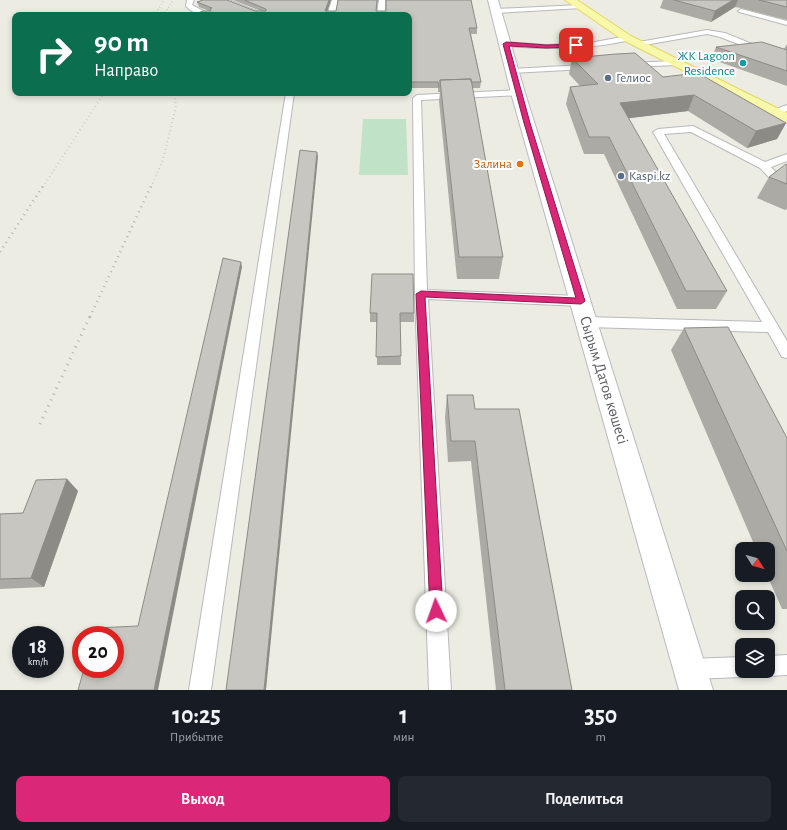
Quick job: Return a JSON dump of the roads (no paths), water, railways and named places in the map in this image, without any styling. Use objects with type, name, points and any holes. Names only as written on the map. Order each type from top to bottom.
[{"type":"main road","points":[[575,3],[627,38],[787,119]]},
{"type":"main road","name":"Сырым Датов көшесі","points":[[494,5],[506,44],[518,93],[696,690]]},
{"type":"lane","points":[[191,0],[188,6],[199,12]]},
{"type":"lane","points":[[223,0],[254,12]]},
{"type":"lane","points":[[332,12],[335,0]]},
{"type":"lane","points":[[381,12],[382,0]]},
{"type":"lane","points":[[494,5],[575,3]]},
{"type":"lane","points":[[741,11],[787,23]]},
{"type":"lane","points":[[638,44],[707,32],[722,35],[787,61]]},
{"type":"lane","points":[[506,44],[546,47],[590,44],[627,38]]},
{"type":"lane","points":[[590,44],[600,53]]},
{"type":"lane","points":[[546,47],[560,62]]},
{"type":"lane","points":[[512,71],[560,62],[582,67]]},
{"type":"lane","points":[[622,66],[674,63]]},
{"type":"lane","points":[[440,690],[421,294],[417,98],[518,93]]},
{"type":"lane","points":[[200,690],[290,96]]},
{"type":"lane","points":[[774,113],[787,108]]},
{"type":"lane","points":[[785,345],[772,327],[658,132],[694,129],[764,166],[787,190]]},
{"type":"lane","points":[[764,166],[787,157]]},
{"type":"lane","points":[[421,294],[581,301]]},
{"type":"lane","points":[[587,322],[772,327]]},
{"type":"lane","points":[[775,666],[787,665]]},
{"type":"lane","points":[[690,669],[735,667]]},
{"type":"railway","points":[[157,12],[164,0]]},
{"type":"railway","points":[[166,12],[173,0]]},
{"type":"railway","points":[[43,187],[102,96]]},
{"type":"railway","points":[[151,187],[163,160],[176,106],[174,96]]},
{"type":"railway","points":[[0,252],[43,186]]},
{"type":"railway","points":[[90,317],[151,186]]},
{"type":"railway","points":[[40,424],[90,316]]},
{"type":"place","name":"ЖК Lagoon Residence","points":[[743,63]]},
{"type":"place","name":"Гелиос","points":[[608,78]]},
{"type":"place","name":"Залина","points":[[520,164]]},
{"type":"place","name":"Kaspi.kz","points":[[621,176]]}]
